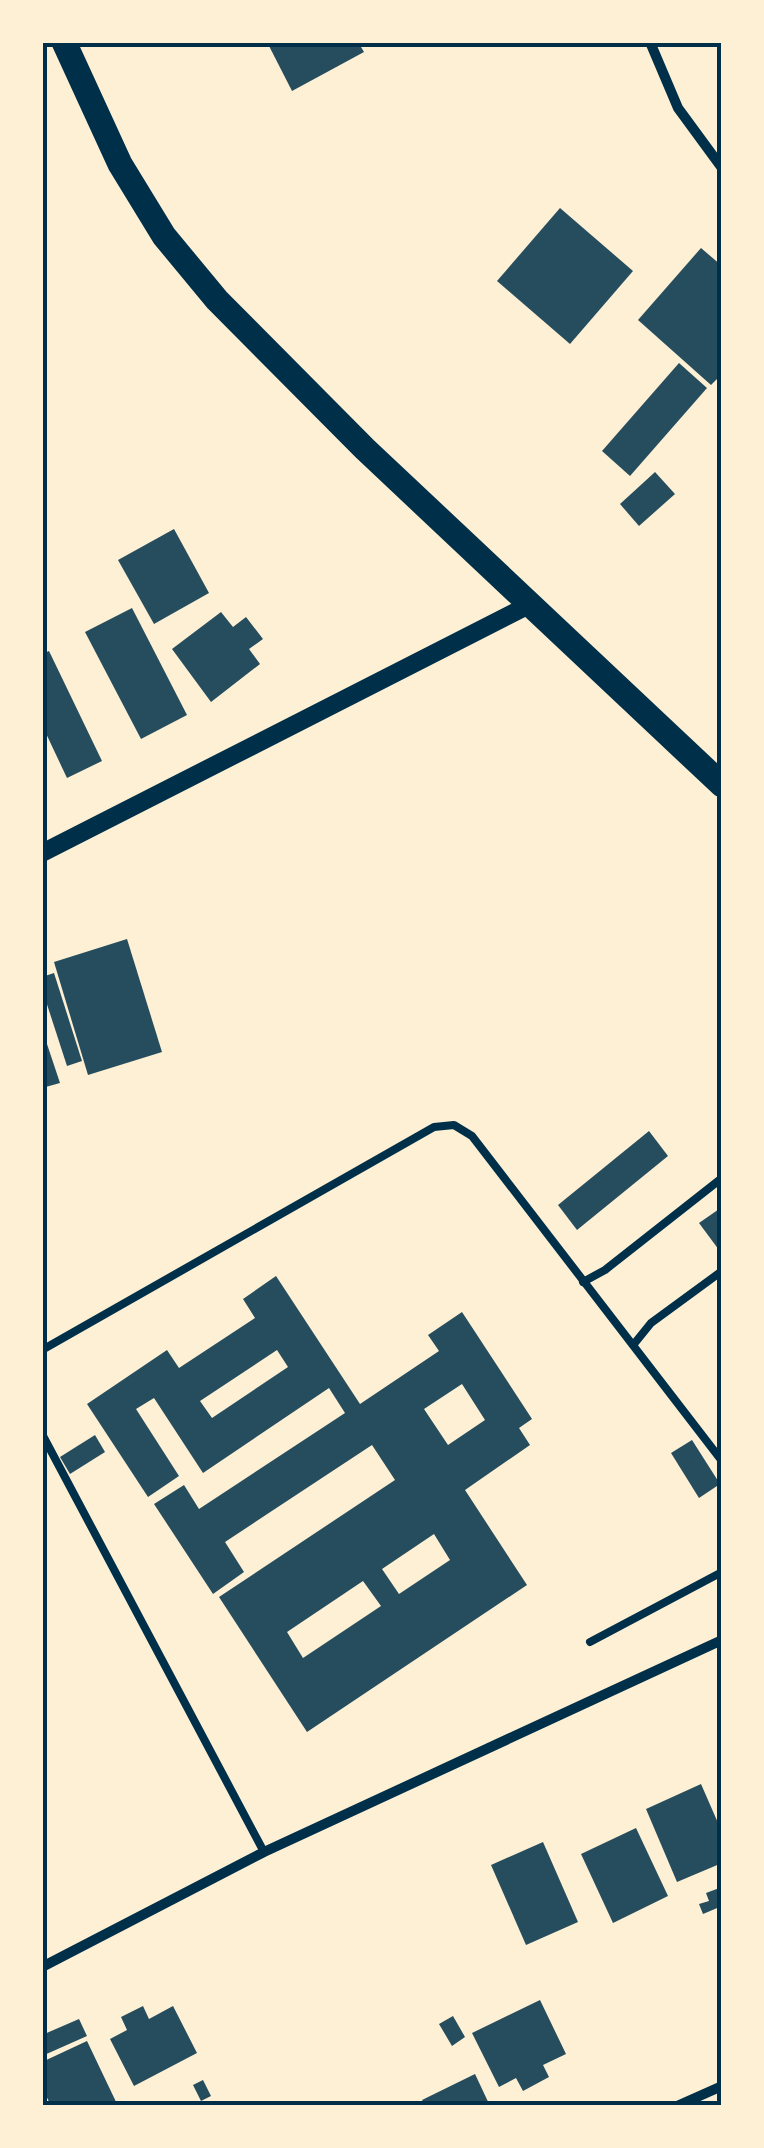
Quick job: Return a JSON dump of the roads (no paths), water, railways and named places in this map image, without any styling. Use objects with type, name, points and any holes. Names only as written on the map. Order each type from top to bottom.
[{"type":"highway","points":[[64,42],[120,164],[164,236],[196,274],[364,449],[722,785]]},
{"type":"street","points":[[650,42],[678,108],[722,168]]},
{"type":"street","points":[[42,853],[531,604]]},
{"type":"street","points":[[42,1968],[264,1852],[722,1640]]},
{"type":"street","points":[[677,2106],[722,2086]]},
{"type":"lane","points":[[42,1350],[434,1127],[454,1124],[472,1136],[722,1461]]},
{"type":"lane","points":[[583,1282],[606,1270],[722,1178]]},
{"type":"lane","points":[[634,1344],[651,1323],[722,1270]]},
{"type":"lane","points":[[42,1434],[264,1852]]},
{"type":"lane","points":[[590,1642],[722,1572]]}]
